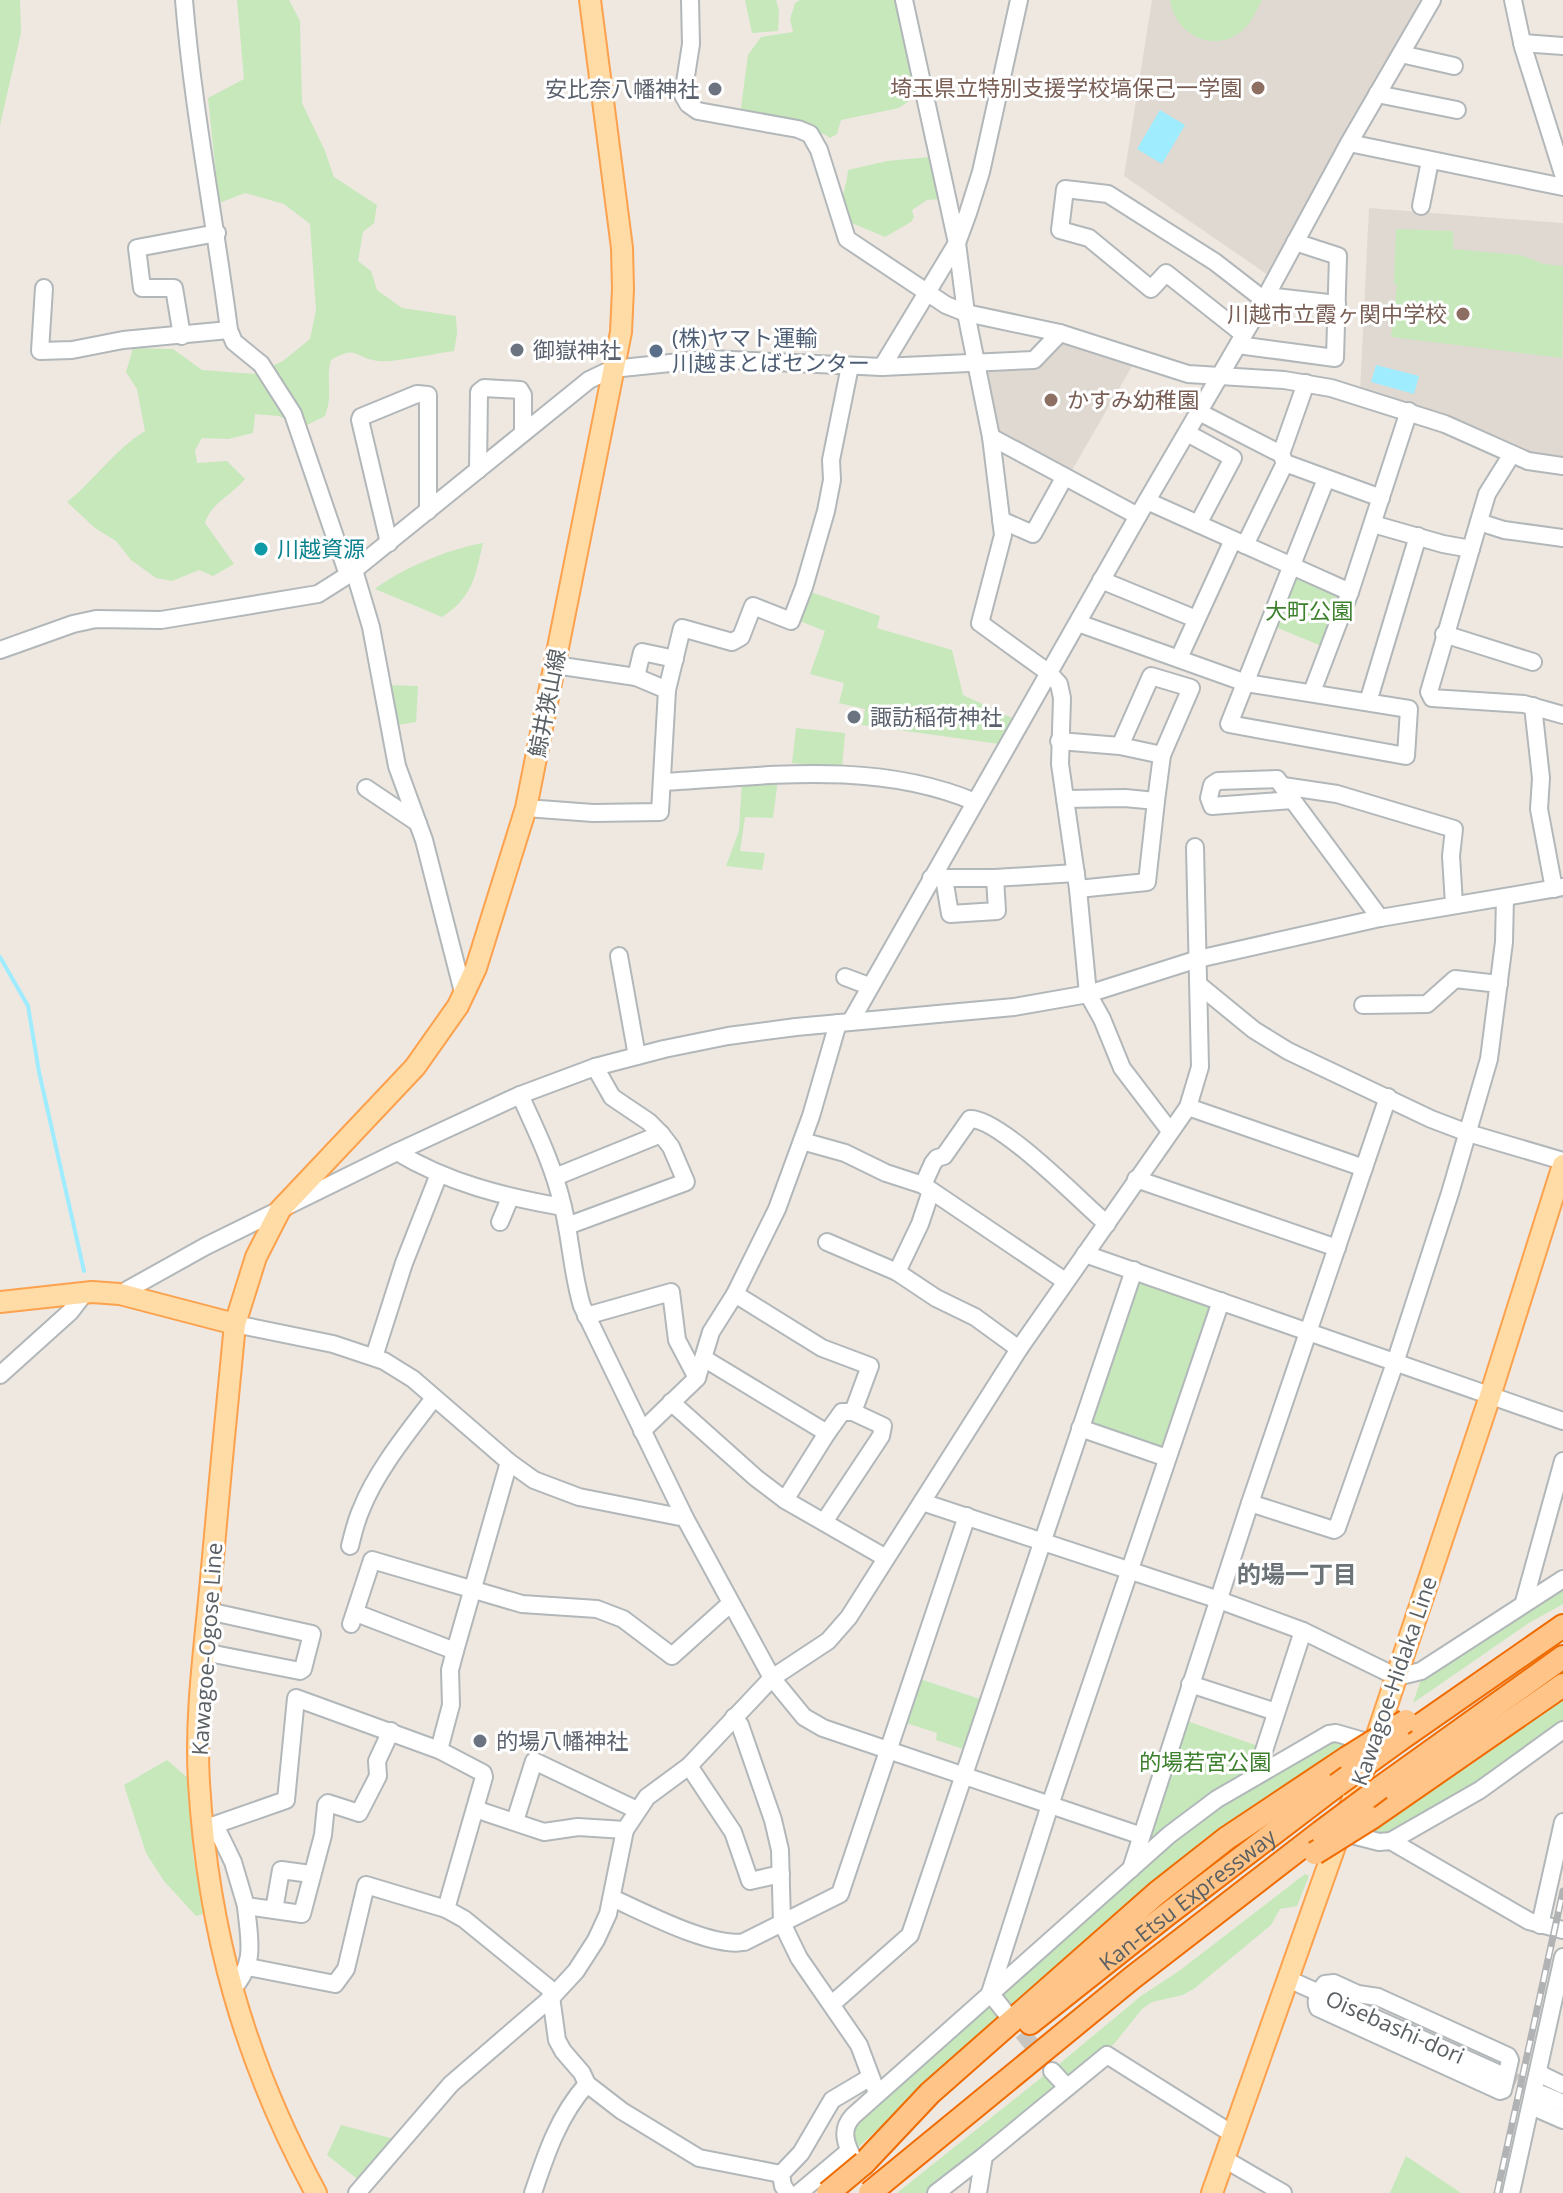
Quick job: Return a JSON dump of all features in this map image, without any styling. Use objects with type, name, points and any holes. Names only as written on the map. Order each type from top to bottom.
[{"type":"highway","name":"Kan-Etsu Expressway","points":[[828,2193],[854,2156],[1337,1785],[1402,1730],[1563,1626]]},
{"type":"highway","name":"Kan-Etsu Expressway","points":[[876,2188],[1132,1978],[1325,1839],[1380,1788],[1563,1657]]},
{"type":"highway","points":[[1325,1839],[1371,1818],[1563,1685]]},
{"type":"highway","points":[[854,2156],[1157,1893],[1227,1838],[1347,1758],[1402,1730]]},
{"type":"main road","name":"鯨井狭山線","points":[[235,1324],[256,1257],[280,1210],[415,1067],[464,996],[485,943],[526,808],[621,332],[622,248],[590,0]]},
{"type":"main road","name":"Kawagoe-Hidaka Line","points":[[1212,2193],[1288,1979],[1325,1839],[1374,1744],[1397,1677],[1563,1163]]},
{"type":"main road","points":[[0,1302],[88,1293],[120,1294],[235,1324]]},
{"type":"main road","name":"Kawagoe-Ogose Line","points":[[235,1324],[204,1652],[199,1738],[209,1827],[212,1899],[232,1990],[254,2060],[276,2116],[316,2193]]},
{"type":"street","points":[[184,0],[196,109],[217,233],[229,330],[234,342],[261,364],[293,414],[371,627],[397,766],[418,823],[464,996]]},
{"type":"street","points":[[690,0],[691,44],[683,95],[688,104],[698,111],[798,129],[810,134],[819,150],[847,239],[946,305],[966,313],[1060,333],[1188,374],[1306,383],[1409,411],[1528,461],[1563,466]]},
{"type":"street","points":[[904,0],[957,243],[966,313],[991,437],[1003,535],[980,623],[1049,673],[1059,684],[1062,698],[1059,741],[1088,994],[1122,1068],[1170,1131]]},
{"type":"street","points":[[882,367],[957,243],[981,172],[1019,0]]},
{"type":"street","points":[[642,1431],[697,1378],[711,1332],[735,1294],[777,1209],[845,1022],[938,878],[975,802],[1265,298],[1349,143],[1432,0]]},
{"type":"street","points":[[1513,0],[1522,43],[1563,174]]},
{"type":"street","points":[[1522,43],[1563,46]]},
{"type":"street","points":[[1401,54],[1454,66]]},
{"type":"street","points":[[1377,94],[1457,110]]},
{"type":"street","points":[[1349,143],[1563,187]]},
{"type":"street","points":[[1421,206],[1430,161]]},
{"type":"street","points":[[1295,242],[1338,256],[1337,304],[1335,358],[1241,340],[1166,273],[1151,289],[1089,238],[1060,230],[1065,189],[1108,194],[1215,262],[1265,298],[1337,304]]},
{"type":"street","points":[[182,336],[174,288],[142,288],[137,248],[217,233]]},
{"type":"street","points":[[44,288],[40,351],[72,350],[123,340],[229,330]]},
{"type":"street","points":[[0,650],[96,619],[161,620],[318,594],[389,543],[589,380],[612,369],[709,359],[882,367],[1034,360],[1060,333]]},
{"type":"street","points":[[526,808],[593,813],[660,812],[667,690],[682,628],[732,642],[741,637],[753,606],[791,621],[826,511],[832,480],[831,460],[850,366]]},
{"type":"street","points":[[1179,658],[1196,619],[1283,458],[1306,383]]},
{"type":"street","points":[[478,470],[479,392],[484,388],[520,390],[523,395],[523,433]]},
{"type":"street","points":[[389,543],[360,420],[417,394],[428,395],[428,511]]},
{"type":"street","points":[[1312,692],[1350,592],[1409,411]]},
{"type":"street","points":[[1199,412],[1326,479],[1381,498]]},
{"type":"street","points":[[1187,433],[1233,458],[1198,524]]},
{"type":"street","points":[[991,437],[1064,478],[1142,508],[1198,524],[1350,592]]},
{"type":"street","points":[[1512,454],[1487,494],[1429,692],[1432,698],[1533,706],[1563,715]]},
{"type":"street","points":[[1001,520],[1033,534],[1064,478]]},
{"type":"street","points":[[1078,623],[1246,683],[1409,709],[1406,756],[1230,726],[1246,683],[1326,479]]},
{"type":"street","points":[[1479,522],[1504,530],[1563,538]]},
{"type":"street","points":[[1373,524],[1471,549]]},
{"type":"street","points":[[1368,702],[1418,536]]},
{"type":"street","points":[[1101,580],[1196,619]]},
{"type":"street","points":[[1444,634],[1533,662]]},
{"type":"street","points":[[636,677],[642,652],[675,659]]},
{"type":"street","points":[[555,665],[636,677],[667,690]]},
{"type":"street","points":[[938,878],[1147,882],[1162,755],[1191,688],[1151,676],[1120,746]]},
{"type":"street","points":[[120,1294],[206,1246],[397,1152],[520,1095],[595,1067],[728,1036],[1014,1007],[1088,994],[1198,959],[1380,918],[1558,888],[1539,809],[1541,778],[1533,706]]},
{"type":"street","points":[[1059,741],[1120,746],[1162,755]]},
{"type":"street","points":[[663,782],[785,773],[854,774],[929,786],[975,802]]},
{"type":"street","points":[[1292,800],[1210,805],[1212,785],[1218,781],[1277,779],[1380,918]]},
{"type":"street","points":[[1283,786],[1337,794],[1454,829],[1451,856],[1454,904]]},
{"type":"street","points":[[366,788],[418,823]]},
{"type":"street","points":[[1065,799],[1156,801]]},
{"type":"street","points":[[357,2193],[451,2084],[552,1997],[587,1956],[612,1898],[625,1830],[637,1810],[653,1792],[689,1766],[772,1678],[828,1641],[849,1617],[1019,1349],[1188,1107],[1200,1067],[1195,847]]},
{"type":"street","points":[[938,878],[950,914],[995,912],[995,878]]},
{"type":"street","points":[[1250,1503],[1334,1530],[1337,1528],[1395,1363],[1489,1059],[1504,942],[1505,897]]},
{"type":"street","points":[[619,956],[637,1056]]},
{"type":"street","points":[[845,977],[869,986]]},
{"type":"street","points":[[1363,1005],[1427,1004],[1455,979],[1499,984]]},
{"type":"street","points":[[1199,985],[1254,1030],[1283,1049],[1468,1133],[1563,1163]]},
{"type":"street","points":[[567,1226],[686,1182],[671,1147],[661,1134],[612,1097],[595,1067]]},
{"type":"street","points":[[520,1095],[555,1177],[567,1226],[573,1278],[586,1316],[685,1518],[772,1678],[789,1702],[804,1717],[823,1728],[1139,1835]]},
{"type":"street","points":[[1131,1869],[1139,1835],[1388,1097]]},
{"type":"street","points":[[1188,1107],[1364,1168]]},
{"type":"street","points":[[897,1272],[920,1224],[933,1163],[944,1156],[970,1119],[998,1131],[1048,1169],[1107,1224]]},
{"type":"street","points":[[555,1177],[661,1134]]},
{"type":"street","points":[[802,1141],[845,1153],[927,1188],[1065,1281]]},
{"type":"street","points":[[397,1152],[439,1174],[510,1198],[563,1207]]},
{"type":"street","points":[[333,1155],[348,1177]]},
{"type":"street","points":[[374,1357],[404,1263],[439,1174]]},
{"type":"street","points":[[1136,1179],[1337,1248]]},
{"type":"street","points":[[500,1222],[510,1198]]},
{"type":"street","points":[[827,1242],[897,1272],[936,1298],[975,1317],[1019,1349]]},
{"type":"street","points":[[0,1375],[88,1293],[206,1246]]},
{"type":"street","points":[[1085,1254],[1563,1421]]},
{"type":"street","points":[[832,2004],[910,1935],[1134,1270]]},
{"type":"street","points":[[586,1316],[673,1293],[677,1340],[697,1378]]},
{"type":"street","points":[[735,1294],[822,1348],[870,1366],[853,1412]]},
{"type":"street","points":[[990,1993],[1050,1805],[1221,1301]]},
{"type":"street","points":[[235,1324],[333,1344],[374,1357],[413,1379],[534,1480],[564,1493],[685,1518]]},
{"type":"street","points":[[705,1359],[827,1433]]},
{"type":"street","points":[[350,1546],[361,1509],[402,1441],[434,1398]]},
{"type":"street","points":[[671,1402],[785,1500],[886,1558]]},
{"type":"street","points":[[785,1500],[842,1412],[853,1412],[883,1426],[881,1436],[824,1522]]},
{"type":"street","points":[[1080,1428],[1167,1458]]},
{"type":"street","points":[[1524,1602],[1563,1461]]},
{"type":"street","points":[[439,1750],[451,1705],[450,1670],[509,1462]]},
{"type":"street","points":[[922,1502],[1219,1600],[1303,1631],[1397,1677],[1421,1671],[1563,1579]]},
{"type":"street","points":[[612,1898],[705,1937],[735,1943],[744,1942],[840,1894],[967,1516]]},
{"type":"street","points":[[455,1651],[354,1618],[372,1560],[522,1604],[590,1608],[611,1614],[623,1619],[672,1656],[731,1603]]},
{"type":"street","points":[[204,1652],[300,1671],[312,1634],[208,1611]]},
{"type":"street","points":[[1256,1775],[1303,1631]]},
{"type":"street","points":[[1190,1684],[1276,1712]]},
{"type":"street","points":[[232,1990],[248,1967],[246,1906],[233,1862],[209,1827],[286,1800],[296,1698],[439,1750],[483,1773],[446,1909]]},
{"type":"street","points":[[734,1717],[740,1725],[773,1820],[780,1850],[779,1903],[782,1923],[799,1958],[859,2045],[873,2086]]},
{"type":"street","points":[[1325,1839],[1391,1841],[1480,1790],[1563,1730]]},
{"type":"street","points":[[246,1906],[302,1914],[323,1835],[326,1805],[359,1813],[378,1776],[377,1761],[391,1731]]},
{"type":"street","points":[[799,2193],[854,2156],[845,2138],[846,2123],[873,2086],[990,1993],[1209,1804],[1329,1734],[1336,1733],[1374,1744]]},
{"type":"street","points":[[515,1821],[534,1761],[637,1810]]},
{"type":"street","points":[[689,1766],[733,1832],[750,1881],[781,1874]]},
{"type":"street","points":[[475,1809],[544,1832],[578,1827],[625,1830]]},
{"type":"street","points":[[1540,1925],[1563,1822]]},
{"type":"street","points":[[1391,1841],[1529,1921],[1563,1930]]},
{"type":"street","points":[[274,1910],[281,1870],[311,1874]]},
{"type":"street","points":[[248,1967],[335,1984],[346,1969],[366,1885],[446,1909],[464,1919],[550,1989],[557,2040],[587,2084],[622,2111],[699,2158],[781,2174]]},
{"type":"street","points":[[1511,2193],[1536,2100],[1538,2073],[1557,2019],[1563,1957]]},
{"type":"street","name":"Oisebashi-dori","points":[[1288,1979],[1501,2083],[1503,2090],[1510,2060],[1508,2056],[1378,1997],[1358,1994],[1334,1983],[1325,1984],[1318,1992]]},
{"type":"street","points":[[990,1993],[1006,2013]]},
{"type":"street","points":[[936,2193],[1107,2055],[1234,2135]]},
{"type":"street","points":[[1052,2071],[1067,2087]]},
{"type":"street","points":[[1538,2073],[1563,2085]]},
{"type":"street","points":[[533,2193],[559,2125],[571,2103],[587,2084]]},
{"type":"street","points":[[781,2174],[801,2153],[832,2100],[873,2086]]},
{"type":"street","points":[[1536,2100],[1563,2103]]},
{"type":"street","points":[[1536,2100],[1563,2120]]},
{"type":"street","points":[[978,2193],[984,2156]]},
{"type":"street","points":[[1226,2160],[1283,2193]]},
{"type":"street","points":[[781,2174],[788,2193]]},
{"type":"shaded area","name":"埼玉県立特別支援学校塙保己一学園","points":[[1152,0],[1427,0],[1271,277],[1124,176]]},
{"type":"shaded area","name":"川越市立霞ヶ関中学校","points":[[1369,208],[1563,223],[1563,462],[1541,461],[1360,391]]},
{"type":"shaded area","name":"かすみ幼稚園","points":[[1061,338],[1134,363],[1068,477],[995,434],[982,366],[1035,362]]},
{"type":"green space","points":[[0,0],[20,0],[21,33],[0,125]]},
{"type":"green space","points":[[237,0],[289,0],[300,21],[302,103],[334,177],[377,205],[374,223],[363,232],[358,261],[371,271],[377,290],[402,308],[456,316],[457,334],[454,351],[385,361],[351,352],[331,360],[325,416],[305,426],[278,416],[255,414],[253,433],[228,439],[202,438],[195,450],[197,463],[227,461],[245,479],[217,505],[205,523],[234,564],[213,576],[199,570],[172,581],[156,578],[131,560],[116,541],[95,528],[67,502],[145,431],[137,389],[126,372],[133,348],[173,349],[202,370],[255,374],[283,361],[310,339],[316,310],[310,224],[284,204],[245,193],[219,203],[208,98],[244,79]]},
{"type":"green space","points":[[745,0],[776,0],[778,31],[752,33]]},
{"type":"green space","points":[[800,0],[899,0],[917,95],[899,108],[841,120],[837,134],[830,138],[740,115],[748,55],[761,37],[793,32],[790,19],[795,3]]},
{"type":"green space","points":[[1170,0],[1262,0],[1246,27],[1235,36],[1211,41],[1189,32],[1180,24]]},
{"type":"green space","points":[[930,157],[936,161],[940,199],[927,200],[912,210],[914,217],[911,222],[885,237],[842,219],[841,207],[848,170],[887,161]]},
{"type":"green space","points":[[1396,229],[1453,231],[1453,249],[1520,255],[1544,264],[1563,266],[1562,358],[1391,337],[1397,284],[1394,284]]},
{"type":"green space","points":[[483,543],[471,585],[460,602],[442,617],[375,589],[426,560]]},
{"type":"green space","name":"大町公園","points":[[1298,576],[1341,594],[1324,647],[1273,626],[1293,579]]},
{"type":"green space","points":[[808,591],[880,616],[877,628],[952,650],[963,695],[1012,718],[1000,744],[862,725],[865,709],[839,703],[844,683],[810,674],[825,631],[797,620]]},
{"type":"green space","points":[[385,685],[418,686],[416,722],[391,726]]},
{"type":"green space","points":[[796,728],[845,733],[842,768],[792,763]]},
{"type":"green space","points":[[778,779],[773,818],[745,817],[740,851],[765,853],[762,870],[726,866],[739,831],[742,781]]},
{"type":"green space","points":[[1141,1281],[1207,1305],[1210,1312],[1164,1449],[1087,1424],[1136,1283]]},
{"type":"green space","points":[[1563,1585],[1563,1604],[1529,1623],[1413,1703],[1421,1679]]},
{"type":"green space","points":[[917,1678],[983,1700],[966,1750],[936,1740],[937,1733],[903,1722]]},
{"type":"green space","points":[[1563,1694],[1563,1720],[1491,1775],[1386,1836],[1377,1836],[1368,1827],[1464,1766],[1468,1767]]},
{"type":"green space","name":"的場若宮公園","points":[[1184,1720],[1258,1746],[1250,1771],[1149,1844],[1143,1840]]},
{"type":"green space","points":[[1333,1741],[1345,1745],[1348,1751],[1205,1838],[855,2150],[853,2125],[985,2008],[1005,2001],[1004,1990],[1179,1836],[1237,1796]]},
{"type":"green space","points":[[167,1760],[189,1779],[193,1855],[203,1910],[203,1914],[196,1916],[164,1881],[146,1853],[124,1785]]},
{"type":"green space","points":[[1305,1874],[1309,1876],[1297,1906],[1280,1909],[1271,1925],[1195,1988],[1183,1995],[1152,2002],[1142,2009],[1114,2044],[1073,2076],[1058,2065],[1141,1996],[1179,1971]]},
{"type":"green space","points":[[1046,2074],[1055,2088],[929,2193],[897,2193]]},
{"type":"green space","points":[[341,2125],[394,2139],[360,2181],[327,2155]]},
{"type":"green space","points":[[1406,2156],[1461,2193],[1390,2193]]},
{"type":"water","points":[[1160,110],[1185,125],[1162,164],[1137,149]]},
{"type":"water","points":[[1376,365],[1419,376],[1414,394],[1371,382]]},
{"type":"waterway","points":[[0,957],[28,1006],[39,1072],[84,1271]]},
{"type":"tunnel","points":[[1007,2014],[1045,2061]]},
{"type":"tunnel","points":[[1502,2075],[1542,2094]]},
{"type":"railway","points":[[1497,2193],[1563,1891]]},
{"type":"place","name":"埼玉県立特別支援学校塙保己一学園","points":[[1258,88]]},
{"type":"place","name":"安比奈八幡神社","points":[[715,89]]},
{"type":"place","name":"川越市立霞ヶ関中学校","points":[[1463,314]]},
{"type":"place","name":"御嶽神社","points":[[517,350]]},
{"type":"place","name":"(株)ヤマト運輸 川越まとばセンター","points":[[656,351]]},
{"type":"place","name":"かすみ幼稚園","points":[[1051,400]]},
{"type":"place","name":"川越資源","points":[[261,549]]},
{"type":"place","name":"諏訪稲荷神社","points":[[854,717]]},
{"type":"place","name":"的場八幡神社","points":[[480,1741]]},
{"type":"district","name":"的場一丁目","points":[[1297,1575]]}]
